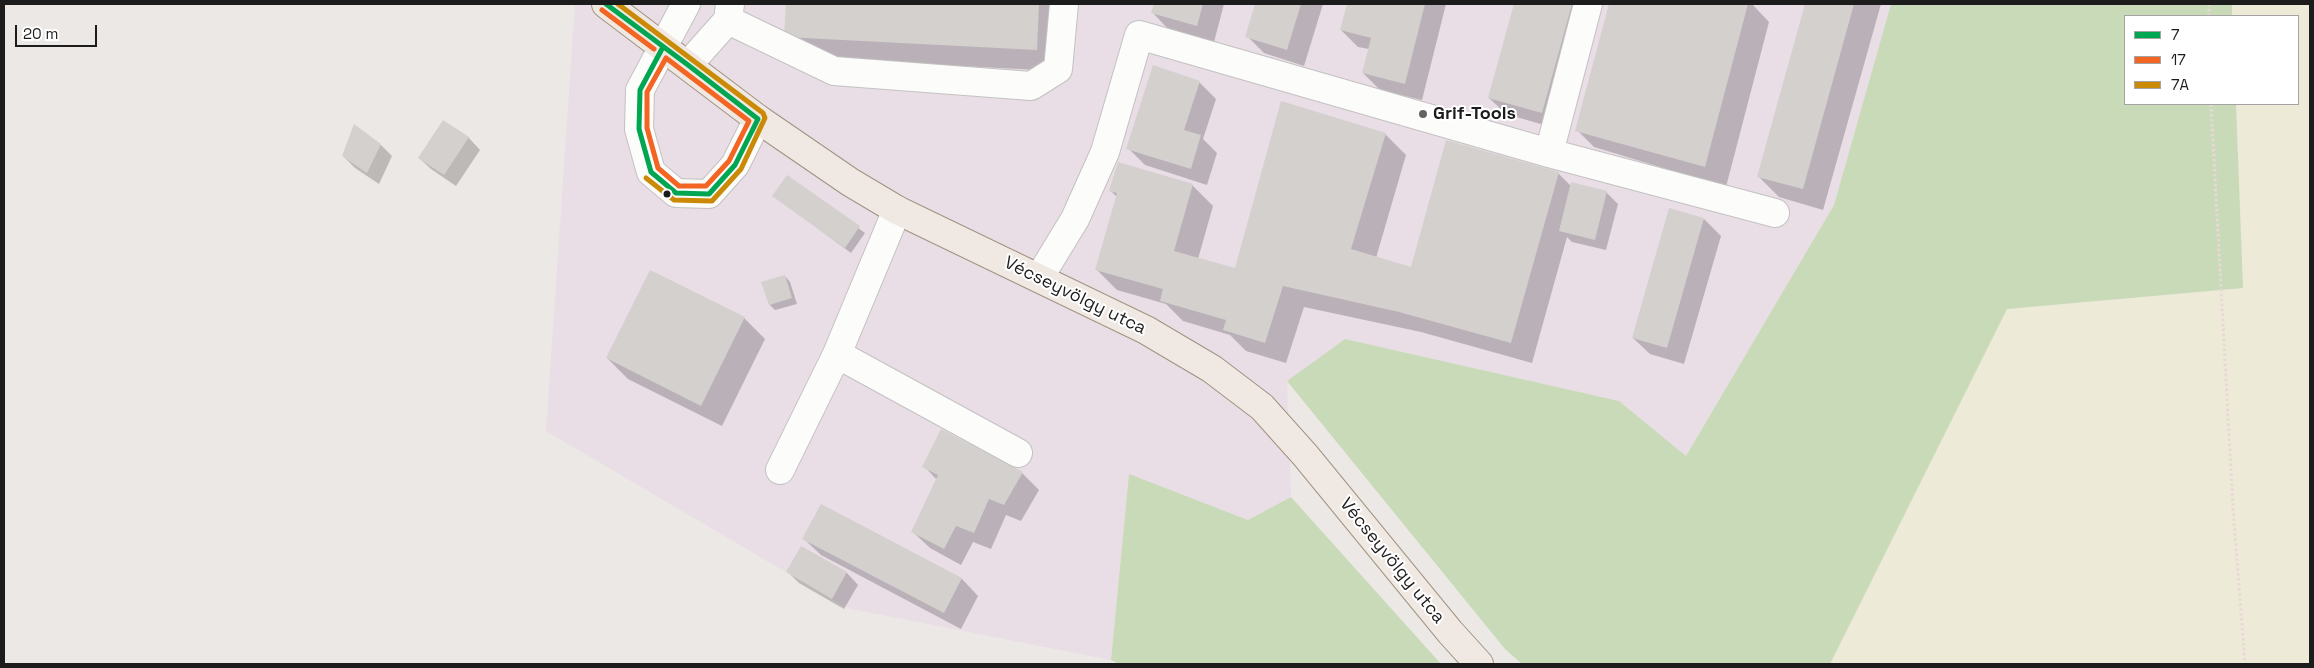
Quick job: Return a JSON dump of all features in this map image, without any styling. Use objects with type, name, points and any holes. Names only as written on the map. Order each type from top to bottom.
[{"type":"main road","name":"Vécseyvölgy utca","points":[[606,4],[758,119],[850,182],[897,210],[1146,330],[1212,369],[1262,407],[1305,455],[1450,632],[1479,664]]},
{"type":"street","points":[[686,4],[640,90],[639,128],[651,172],[676,193],[709,194],[736,165],[758,119]]},
{"type":"street","points":[[688,65],[729,12],[834,71],[1031,86],[1058,69],[1064,4]]},
{"type":"street","points":[[1549,153],[1588,4]]},
{"type":"street","points":[[1039,278],[1075,219],[1105,152],[1139,35],[1549,153],[1775,213]]},
{"type":"street","points":[[780,470],[837,354],[897,210]]},
{"type":"street","points":[[837,354],[1018,454]]},
{"type":"path","points":[[2212,105],[2213,162],[2245,664]]},
{"type":"shaded area","points":[[575,4],[1891,4],[1834,205],[1686,456],[1619,401],[1345,339],[1287,381],[1291,497],[1248,520],[1129,475],[1111,660],[847,608],[546,431]]},
{"type":"shaded area","points":[[2232,4],[2310,4],[2310,664],[1830,664],[2007,309],[2243,288],[2236,105],[2299,105],[2299,15],[2232,15]]},
{"type":"green space","points":[[1891,4],[2232,4],[2232,15],[2124,15],[2124,105],[2236,105],[2243,288],[2007,309],[1830,664],[1522,664],[1505,649],[1287,381],[1345,339],[1619,401],[1686,456],[1834,205]]},
{"type":"green space","points":[[1129,474],[1248,520],[1291,497],[1441,664],[1119,664],[1111,660]]},
{"type":"building","points":[[786,4],[1039,4],[1037,50],[784,37]]},
{"type":"building","points":[[1154,4],[1203,4],[1197,26],[1151,13]]},
{"type":"building","points":[[1255,4],[1301,4],[1287,50],[1245,37]]},
{"type":"building","points":[[1347,4],[1425,4],[1405,84],[1362,73],[1371,38],[1340,30]]},
{"type":"building","points":[[1514,4],[1572,4],[1542,113],[1488,98]]},
{"type":"building","points":[[1609,4],[1748,4],[1705,167],[1575,131]]},
{"type":"building","points":[[1805,4],[1854,4],[1803,189],[1757,177]]},
{"type":"building","points":[[1153,65],[1200,81],[1184,130],[1201,135],[1191,169],[1126,149]]},
{"type":"building","points":[[1281,101],[1386,133],[1351,249],[1411,267],[1446,140],[1559,172],[1511,343],[1399,312],[1283,286],[1265,343],[1223,330],[1226,320],[1160,301],[1163,289],[1095,270],[1117,193],[1109,191],[1118,162],[1193,184],[1174,251],[1235,268]]},
{"type":"building","points":[[443,120],[469,137],[444,175],[418,158]]},
{"type":"building","points":[[354,124],[381,144],[367,173],[342,156]]},
{"type":"building","points":[[787,175],[860,226],[845,248],[772,196]]},
{"type":"building","points":[[1571,182],[1607,191],[1595,240],[1559,231]]},
{"type":"building","points":[[1669,208],[1704,218],[1667,348],[1632,338]]},
{"type":"building","points":[[650,270],[745,317],[701,406],[606,358]]},
{"type":"building","points":[[785,275],[792,298],[769,305],[761,282]]},
{"type":"building","points":[[941,429],[1023,472],[1004,505],[989,499],[974,533],[956,526],[944,549],[911,532],[938,475],[922,467]]},
{"type":"building","points":[[821,504],[962,578],[944,613],[802,539]]},
{"type":"building","points":[[801,546],[847,572],[832,599],[786,572]]},
{"type":"transit line","name":"7","points":[[606,4],[688,65],[758,119],[735,165],[709,194],[676,193],[651,172],[639,129],[640,90],[663,47]]},
{"type":"transit line","name":"7A","points":[[618,4],[763,113],[765,118],[741,169],[712,201],[674,200],[646,178]]},
{"type":"transit line","name":"17","points":[[602,10],[654,49]]},
{"type":"transit line","name":"17","points":[[666,58],[749,121],[729,161],[706,186],[679,186],[658,168],[647,128],[647,92],[666,58]]},
{"type":"place","name":"Grif-Tools","points":[[1423,114]]}]
